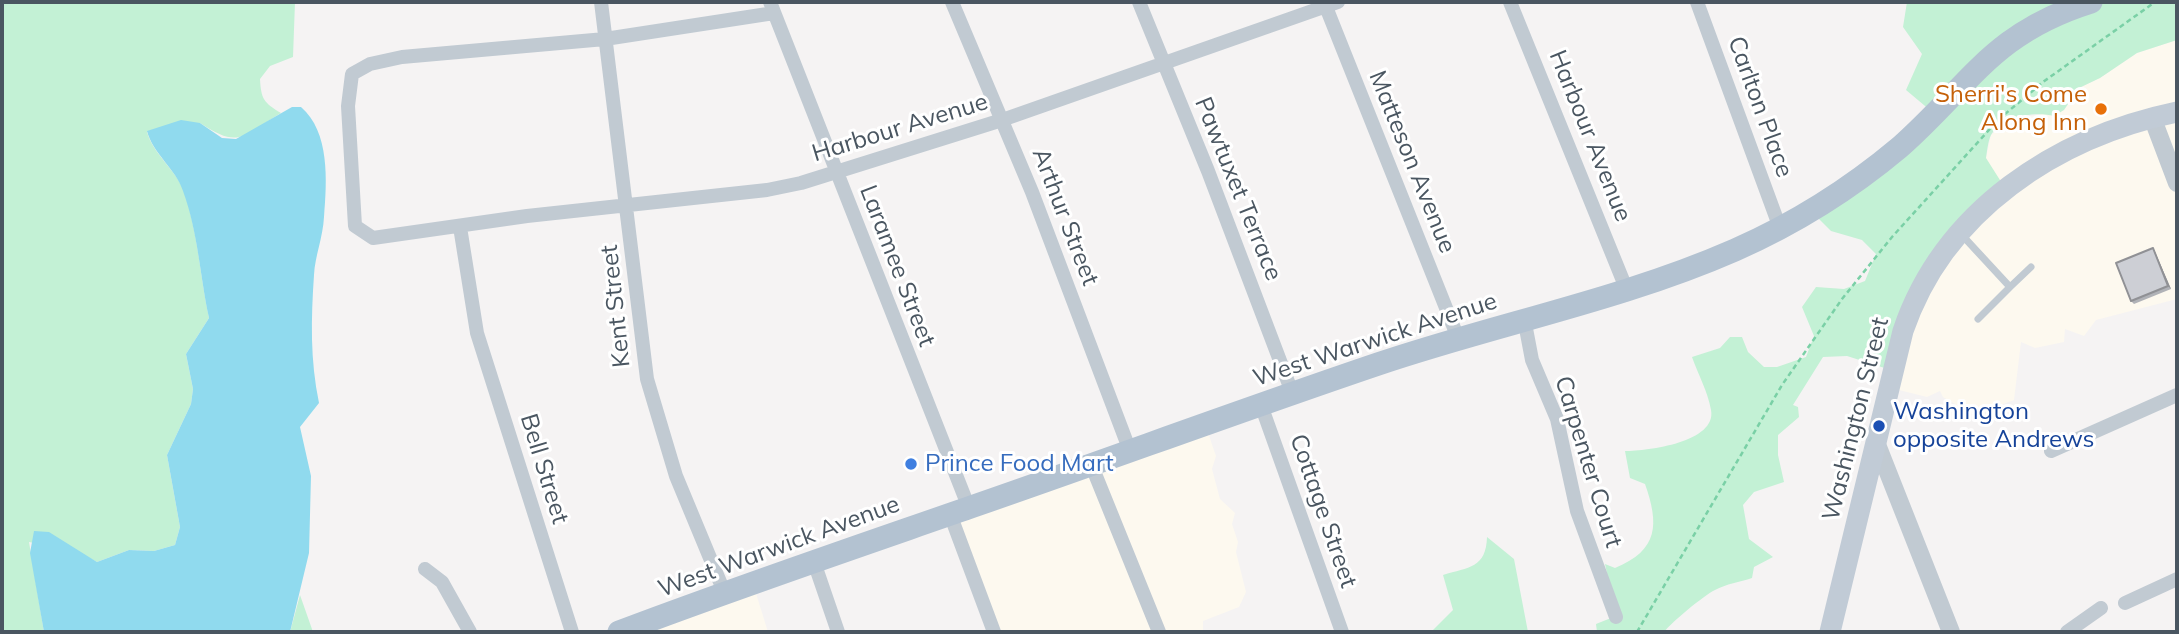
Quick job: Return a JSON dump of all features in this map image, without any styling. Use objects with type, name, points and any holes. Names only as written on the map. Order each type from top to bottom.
[{"type":"main road","name":"West Warwick Avenue","points":[[623,631],[1261,405],[1458,338],[1626,288],[1723,254],[1780,228],[1838,195],[1904,143],[1983,62],[2012,38],[2035,23],[2091,2]]},
{"type":"main road","name":"Washington Street","points":[[1830,632],[1912,306],[1943,253],[1984,206],[2026,172],[2074,146],[2152,117],[2177,112]]},
{"type":"street","name":"Kent Street","points":[[601,2],[628,205],[647,379],[676,476],[726,594]]},
{"type":"street","name":"Arthur Street","points":[[953,2],[1002,120],[1130,452]]},
{"type":"street","name":"Pawtuxet Terrace","points":[[1139,2],[1161,62],[1208,171],[1293,395]]},
{"type":"street","name":"Harbour Avenue","points":[[1510,2],[1626,288]]},
{"type":"street","name":"Carlton Place","points":[[1697,2],[1780,228]]},
{"type":"street","name":"Harbour Avenue","points":[[605,39],[402,57],[370,64],[352,74],[348,106],[355,226],[373,238],[767,190],[837,173],[1002,120],[1329,3]]},
{"type":"street","name":"Matteson Avenue","points":[[1329,3],[1458,338]]},
{"type":"street","points":[[605,39],[772,8]]},
{"type":"street","name":"Laramee Street","points":[[772,8],[837,173],[959,511],[994,632]]},
{"type":"street","points":[[2152,117],[2177,183]]},
{"type":"street","name":"Bell Street","points":[[460,227],[473,318],[572,632]]},
{"type":"street","name":"Carpenter Court","points":[[1524,318],[1532,360],[1557,419],[1577,511],[1616,617]]},
{"type":"street","points":[[2051,451],[2177,394]]},
{"type":"street","name":"Cottage Street","points":[[1261,405],[1342,632]]},
{"type":"street","points":[[1876,442],[1951,632]]},
{"type":"street","points":[[1091,464],[1159,632]]},
{"type":"street","points":[[814,562],[838,632]]},
{"type":"street","points":[[425,569],[442,582],[470,632]]},
{"type":"street","points":[[2125,603],[2177,579]]},
{"type":"street","points":[[2067,632],[2101,608]]},
{"type":"lane","points":[[1960,234],[2010,286]]},
{"type":"lane","points":[[1978,319],[2031,267]]},
{"type":"path","points":[[1637,632],[1782,385],[1836,308],[1892,237],[1998,120],[2043,82],[2155,2]]},
{"type":"shaded area","points":[[2177,40],[2177,299],[2096,320],[2084,336],[2065,329],[2064,342],[2035,348],[2021,342],[2014,400],[1974,415],[1943,397],[1940,391],[1927,397],[1895,389],[1902,335],[1986,158],[1991,135],[2009,120],[2064,110],[2079,88],[2100,78],[2137,53]]},
{"type":"shaded area","points":[[1206,427],[1216,456],[1212,469],[1220,499],[1235,513],[1232,524],[1238,542],[1236,552],[1246,592],[1239,607],[1203,621],[1203,632],[994,632],[955,514]]},
{"type":"shaded area","points":[[754,587],[768,632],[625,632]]},
{"type":"green space","points":[[2,2],[295,2],[293,57],[270,66],[260,79],[264,100],[281,113],[250,133],[233,138],[200,123],[147,132],[154,148],[184,191],[196,239],[209,318],[186,354],[193,389],[191,404],[167,455],[180,527],[175,545],[154,551],[129,550],[97,562],[78,552],[29,542],[44,632],[2,632]]},
{"type":"green space","points":[[1907,2],[2177,2],[2177,40],[2137,53],[2100,78],[2079,88],[2064,110],[2054,116],[2020,116],[2003,123],[1991,135],[1986,158],[2005,188],[1943,254],[1894,371],[1847,356],[1823,357],[1793,405],[1798,407],[1799,417],[1778,435],[1778,455],[1784,482],[1754,492],[1743,505],[1749,539],[1773,557],[1754,567],[1752,578],[1710,593],[1664,632],[1597,632],[1596,624],[1616,616],[1605,564],[1615,568],[1629,561],[1648,544],[1652,534],[1650,498],[1645,484],[1630,478],[1625,451],[1679,442],[1703,430],[1710,421],[1710,403],[1692,357],[1720,348],[1730,337],[1742,337],[1748,352],[1764,367],[1777,367],[1806,357],[1814,336],[1802,307],[1816,287],[1844,289],[1865,281],[1876,254],[1862,240],[1831,231],[1812,212],[1931,111],[1906,90],[1922,54],[1903,27]]},
{"type":"green space","points":[[1487,537],[1514,559],[1528,632],[1431,632],[1453,610],[1443,575],[1468,568],[1479,561],[1486,547]]},
{"type":"green space","points":[[300,595],[313,632],[290,632]]},
{"type":"water","points":[[292,107],[301,107],[317,130],[322,143],[326,188],[312,308],[313,355],[319,403],[300,427],[311,476],[309,553],[290,632],[44,632],[30,553],[34,531],[49,532],[97,562],[129,550],[154,551],[175,545],[180,527],[167,455],[191,404],[193,389],[186,354],[209,318],[195,238],[183,191],[154,147],[147,131],[181,120],[200,123],[222,138],[236,139]]},
{"type":"building","points":[[2153,248],[2168,286],[2131,301],[2116,263]]},
{"type":"place","name":"Sherri's Come Along Inn","points":[[2101,109]]},
{"type":"place","name":"Washington opposite Andrews","points":[[1879,426]]},
{"type":"place","name":"Prince Food Mart","points":[[911,464]]}]
